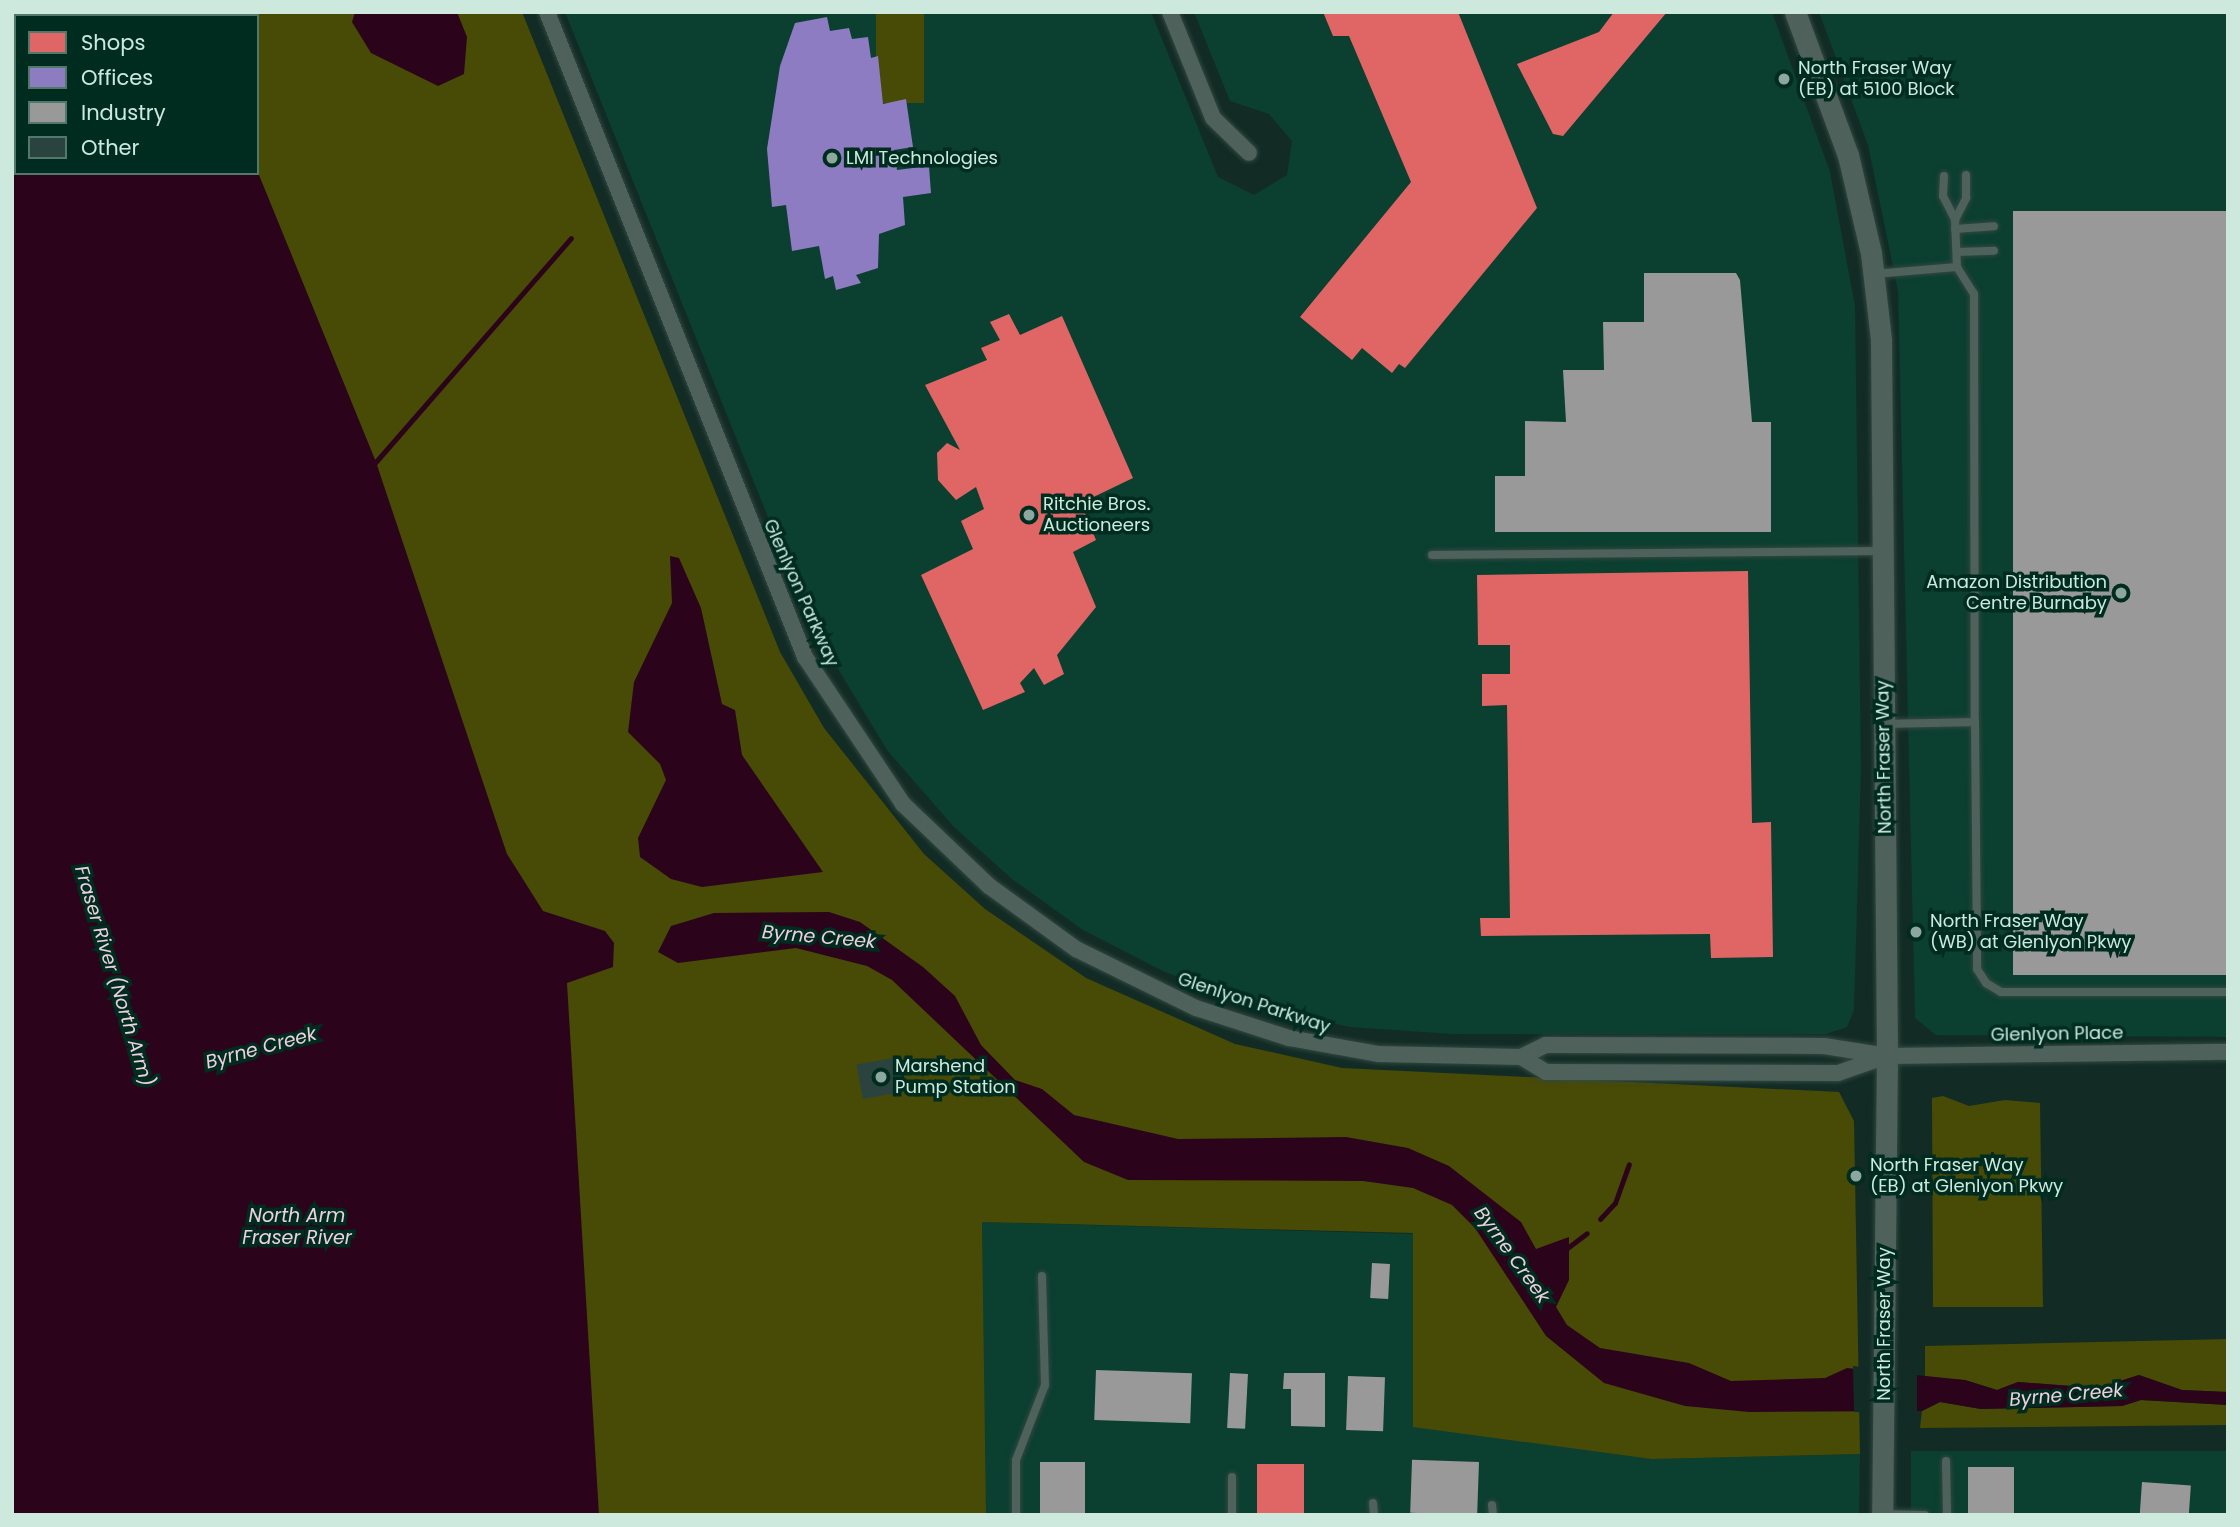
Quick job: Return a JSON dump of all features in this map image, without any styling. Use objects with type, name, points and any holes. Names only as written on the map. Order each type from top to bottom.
[{"type":"street","name":"Glenlyon Parkway","points":[[547,12],[805,657],[903,804],[1019,910],[1113,970],[1196,1008],[1335,1048],[1429,1058],[1521,1057],[1546,1045],[1824,1046],[1887,1056]]},
{"type":"street","points":[[1170,12],[1213,118],[1249,153]]},
{"type":"street","name":"North Fraser Way","points":[[1795,12],[1848,155],[1874,274],[1881,340],[1887,1056],[1882,1514]]},
{"type":"street","name":"Glenlyon Place","points":[[1887,1056],[2228,1052]]},
{"type":"street","name":"Glenlyon Parkway","points":[[1521,1057],[1546,1072],[1838,1073],[1887,1056]]},
{"type":"lane","points":[[1955,225],[1966,198],[1966,175]]},
{"type":"lane","points":[[1944,176],[1955,225],[1957,267],[1974,294],[1977,969],[2001,992],[2228,992]]},
{"type":"lane","points":[[1955,225],[1994,226]]},
{"type":"lane","points":[[1957,252],[1994,251]]},
{"type":"lane","points":[[1874,274],[1957,267]]},
{"type":"lane","points":[[1432,555],[1882,551]]},
{"type":"lane","points":[[1883,724],[1975,722]]},
{"type":"lane","points":[[1016,1515],[1016,1460],[1045,1385],[1042,1276]]},
{"type":"lane","points":[[1946,1461],[1947,1515]]},
{"type":"lane","points":[[1232,1476],[1232,1515]]},
{"type":"lane","points":[[1373,1503],[1374,1515]]},
{"type":"lane","points":[[1882,1514],[1925,1515]]},
{"type":"shaded area","points":[[138,12],[522,12],[780,652],[824,728],[924,854],[985,909],[1086,978],[1235,1044],[1342,1068],[1839,1092],[1854,1121],[1860,1454],[1652,1459],[1413,1427],[1413,1233],[982,1222],[986,1515],[543,1515],[523,956],[258,175],[259,14]]},
{"type":"shaded area","points":[[565,12],[1151,12],[1218,177],[1254,195],[1287,175],[1292,141],[1269,114],[1230,101],[1194,12],[1772,12],[1830,172],[1855,306],[1861,768],[1854,1010],[1847,1027],[1826,1034],[1452,1034],[1350,1027],[1264,1008],[1165,972],[1083,930],[1012,879],[953,826],[887,750],[811,624]]},
{"type":"shaded area","points":[[876,12],[924,12],[924,103],[876,103]]},
{"type":"shaded area","points":[[1819,12],[2228,12],[2228,1037],[1936,1035],[1915,1018],[1898,291],[1868,145]]},
{"type":"shaded area","points":[[1943,1096],[1969,1106],[2005,1100],[2040,1103],[2043,1307],[1933,1307],[1932,1098]]},
{"type":"shaded area","points":[[982,1222],[1413,1234],[1652,1459],[1860,1454],[1859,1515],[985,1515]]},
{"type":"shaded area","points":[[2228,1339],[2228,1392],[2182,1390],[2139,1375],[2098,1388],[2018,1382],[1997,1390],[1965,1380],[1925,1378],[1925,1346]]},
{"type":"shaded area","points":[[2141,1400],[2228,1405],[2228,1425],[1920,1428],[1922,1411],[1940,1402],[1981,1409],[2122,1406]]},
{"type":"shaded area","points":[[1911,1451],[2228,1451],[2228,1515],[1911,1515]]},
{"type":"water","name":"North Arm Fraser River","points":[[12,12],[214,12],[14,14],[14,175],[259,175],[376,462],[507,854],[543,911],[605,931],[614,943],[613,967],[567,983],[599,1515],[12,1515]]},
{"type":"water","points":[[355,12],[457,12],[467,37],[464,74],[438,86],[371,53],[352,22]]},
{"type":"water","points":[[670,556],[679,558],[701,608],[722,704],[735,710],[742,755],[823,872],[702,887],[671,879],[640,857],[638,838],[666,780],[660,764],[628,732],[634,682],[672,603]]},
{"type":"water","name":"Byrne Creek","points":[[829,912],[860,922],[923,967],[955,996],[981,1045],[1015,1080],[1042,1089],[1074,1115],[1178,1139],[1346,1137],[1408,1148],[1449,1166],[1521,1222],[1536,1249],[1569,1237],[1569,1280],[1556,1307],[1567,1325],[1600,1348],[1689,1363],[1731,1381],[1825,1378],[1847,1368],[1965,1380],[1997,1390],[2018,1382],[2098,1388],[2139,1375],[2182,1390],[2228,1392],[2228,1405],[2141,1400],[2122,1406],[1981,1409],[1940,1402],[1922,1411],[1749,1412],[1685,1406],[1604,1383],[1546,1336],[1475,1228],[1452,1205],[1413,1188],[1363,1181],[1128,1180],[1084,1162],[892,980],[867,966],[796,948],[678,963],[658,952],[671,926],[714,913]]},
{"type":"pier","points":[[1853,1366],[1917,1374],[1917,1414],[1854,1412]]},
{"type":"building: Shops","points":[[1323,12],[1458,12],[1537,208],[1405,368],[1399,364],[1392,373],[1362,348],[1352,360],[1300,317],[1411,182],[1349,36],[1333,36]]},
{"type":"building: Shops","points":[[1614,12],[1667,12],[1563,136],[1553,134],[1517,64],[1599,32]]},
{"type":"building: Shops","name":"Ritchie Bros. Auctioneers","points":[[1009,314],[1020,335],[1062,316],[1133,478],[1081,503],[1096,540],[1073,552],[1096,607],[1057,655],[1064,674],[1044,685],[1034,668],[1020,683],[1025,692],[983,710],[921,575],[973,549],[961,521],[984,509],[976,487],[956,500],[938,480],[937,453],[947,443],[960,450],[925,385],[987,360],[981,348],[1000,340],[990,322]]},
{"type":"building: Shops","points":[[1748,571],[1752,823],[1771,822],[1773,957],[1711,958],[1710,934],[1481,936],[1480,918],[1510,918],[1507,705],[1482,706],[1482,674],[1510,674],[1510,645],[1478,645],[1477,575]]},
{"type":"building: Shops","points":[[1257,1464],[1304,1464],[1304,1515],[1257,1515]]},
{"type":"building: Offices","name":"LMI Technologies","points":[[827,17],[830,31],[849,28],[852,39],[868,37],[871,58],[878,56],[883,104],[906,99],[913,147],[894,150],[897,170],[929,166],[931,193],[903,197],[905,225],[879,234],[878,268],[856,275],[861,283],[836,290],[833,276],[825,279],[819,246],[792,251],[786,205],[772,207],[767,149],[780,66],[795,23]]},
{"type":"building: Industry","name":"Amazon Distribution Centre Burnaby","points":[[2013,211],[2228,211],[2228,975],[2013,975]]},
{"type":"building: Industry","points":[[1644,273],[1736,273],[1740,280],[1752,422],[1771,422],[1771,532],[1495,532],[1495,476],[1525,476],[1525,421],[1566,422],[1563,370],[1604,370],[1603,322],[1644,322]]},
{"type":"building: Industry","points":[[1372,1263],[1390,1264],[1388,1299],[1370,1298]]},
{"type":"building: Industry","points":[[1096,1370],[1192,1373],[1190,1423],[1094,1420]]},
{"type":"building: Industry","points":[[1230,1373],[1248,1374],[1245,1429],[1227,1428]]},
{"type":"building: Industry","points":[[1284,1373],[1325,1373],[1325,1427],[1291,1426],[1291,1389],[1283,1389]]},
{"type":"building: Industry","points":[[1348,1376],[1385,1377],[1383,1431],[1346,1430]]},
{"type":"building: Industry","points":[[1412,1460],[1479,1462],[1477,1515],[1410,1513]]},
{"type":"building: Industry","points":[[1040,1462],[1085,1462],[1085,1515],[1040,1515]]},
{"type":"building: Industry","points":[[1968,1467],[2014,1467],[2014,1515],[1968,1515]]},
{"type":"building: Industry","points":[[2142,1482],[2191,1485],[2189,1515],[2140,1515]]},
{"type":"building: Other","name":"Marshend Pump Station","points":[[899,1057],[905,1091],[863,1099],[857,1064]]},
{"type":"waterway","points":[[373,465],[571,238]]},
{"type":"waterway","points":[[1600,1219],[1615,1203],[1629,1164]]},
{"type":"waterway","points":[[1562,1252],[1587,1233]]},
{"type":"place","name":"North Fraser Way (EB) at 5100 Block","points":[[1784,79]]},
{"type":"place","name":"LMI Technologies","points":[[832,158]]},
{"type":"place","name":"Ritchie Bros. Auctioneers","points":[[1029,515]]},
{"type":"place","name":"Amazon Distribution Centre Burnaby","points":[[2121,593]]},
{"type":"place","name":"North Fraser Way (WB) at Glenlyon Pkwy","points":[[1916,932]]},
{"type":"place","name":"Marshend Pump Station","points":[[881,1077]]},
{"type":"place","name":"North Fraser Way (EB) at Glenlyon Pkwy","points":[[1856,1176]]},
{"type":"water label","name":"Fraser River (North Arm)","points":[[114,976]]}]
